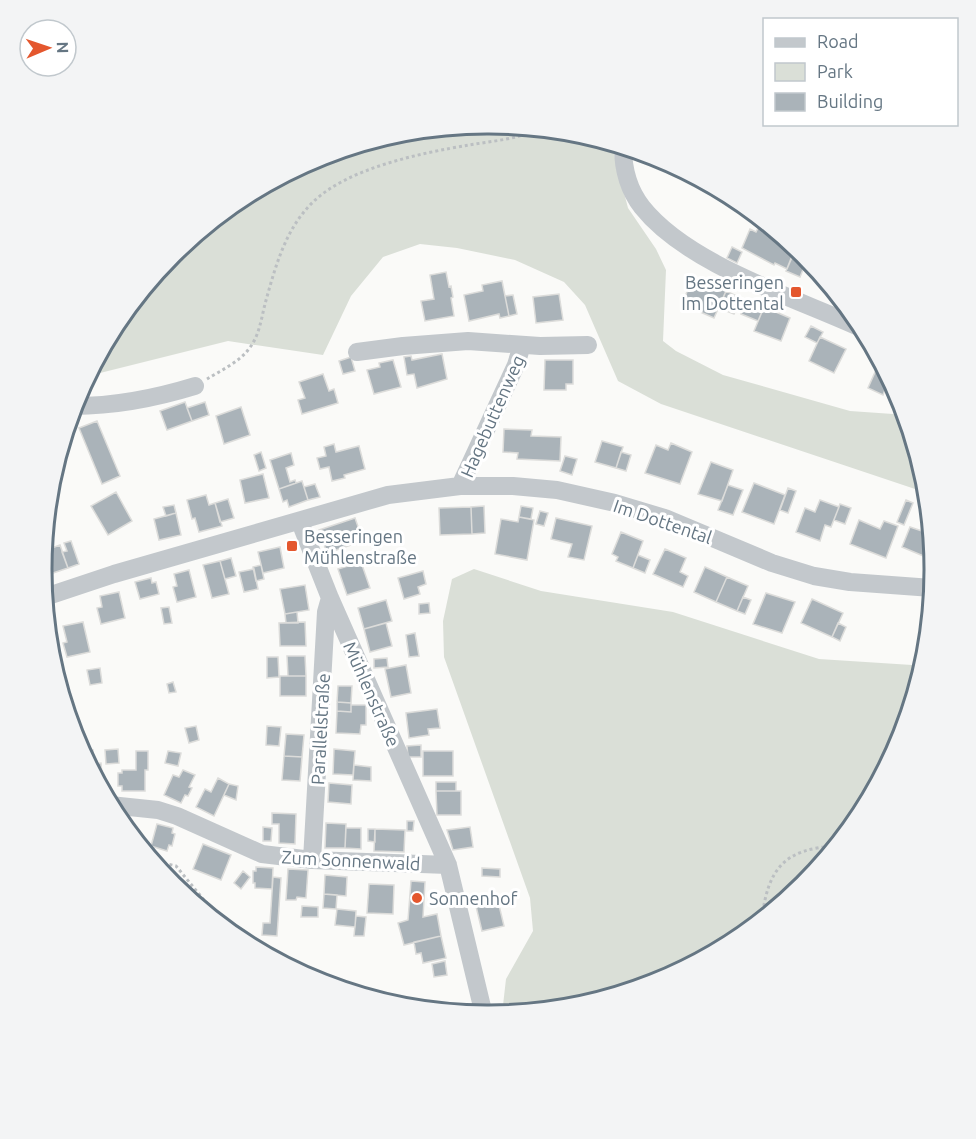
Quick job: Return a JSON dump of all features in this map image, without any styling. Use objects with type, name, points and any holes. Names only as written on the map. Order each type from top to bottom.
[{"type":"street","points":[[624,156],[625,176],[642,206],[687,247],[769,289],[846,322]]},
{"type":"street","name":"Hagebuttenweg","points":[[357,352],[468,341],[522,345],[588,345]]},
{"type":"street","name":"Hagebuttenweg","points":[[460,486],[516,364],[522,345]]},
{"type":"street","points":[[85,405],[118,404],[195,386]]},
{"type":"street","name":"Im Dottental","points":[[300,522],[388,495],[460,486],[513,486],[557,490],[615,503],[665,518],[772,563],[814,576],[862,584],[923,588]]},
{"type":"street","points":[[53,594],[114,574],[300,522]]},
{"type":"street","name":"Mühlenstraße","points":[[300,522],[330,598],[447,865]]},
{"type":"street","name":"Parallelstraße","points":[[312,860],[326,612],[330,598]]},
{"type":"street","name":"Zum Sonnenwald","points":[[123,806],[168,813],[262,854],[312,860],[447,865],[480,1005]]},
{"type":"path","points":[[195,386],[247,352],[256,336],[275,270],[291,231],[313,202],[339,183],[390,162],[455,147],[522,136]]},
{"type":"path","points":[[765,905],[770,882],[781,863],[802,852],[823,848]]},
{"type":"path","points":[[168,864],[176,866],[202,898]]},
{"type":"green space","points":[[488,134],[573,142],[614,153],[628,208],[656,249],[666,270],[663,341],[676,351],[723,375],[850,411],[894,414],[909,457],[916,489],[661,404],[618,381],[585,305],[564,282],[515,260],[457,248],[420,244],[383,257],[351,296],[323,355],[228,341],[99,373],[142,304],[180,262],[201,242],[246,207],[295,179],[348,157],[403,142],[431,138]]},
{"type":"green space","points":[[474,569],[541,591],[673,612],[819,659],[913,665],[890,736],[865,787],[834,835],[775,897],[730,932],[706,947],[655,972],[573,997],[503,1004],[506,979],[533,931],[530,898],[444,657],[443,621],[452,579]]},
{"type":"building","points":[[758,228],[792,258],[787,269],[775,263],[774,265],[742,248],[750,229],[756,232]]},
{"type":"building","points":[[732,247],[742,252],[737,263],[727,258]]},
{"type":"building","points":[[791,258],[803,269],[800,277],[786,271]]},
{"type":"building","points":[[446,272],[453,297],[451,298],[454,316],[425,321],[421,301],[434,299],[430,275]]},
{"type":"building","points":[[693,277],[726,291],[714,318],[682,304]]},
{"type":"building","points":[[502,281],[509,316],[500,318],[499,314],[469,321],[464,295],[483,291],[482,285]]},
{"type":"building","points":[[726,291],[741,298],[734,314],[719,308]]},
{"type":"building","points":[[559,294],[563,320],[536,323],[533,297]]},
{"type":"building","points":[[513,295],[517,314],[509,316],[505,296]]},
{"type":"building","points":[[746,300],[764,307],[758,321],[741,314]]},
{"type":"building","points":[[764,307],[790,318],[781,341],[754,331]]},
{"type":"building","points":[[811,326],[823,332],[817,343],[805,337]]},
{"type":"building","points":[[820,337],[846,349],[834,373],[809,361]]},
{"type":"building","points":[[442,354],[447,379],[417,388],[414,374],[407,375],[404,357],[411,356],[412,360]]},
{"type":"building","points":[[351,357],[355,371],[343,374],[339,361]]},
{"type":"building","points":[[393,360],[401,387],[374,394],[367,370],[380,367],[379,363]]},
{"type":"building","points":[[545,360],[573,360],[573,384],[566,384],[566,390],[544,390]]},
{"type":"building","points":[[876,371],[885,390],[883,395],[868,388]]},
{"type":"building","points":[[323,374],[329,391],[334,389],[338,403],[302,414],[298,400],[305,398],[299,382]]},
{"type":"building","points":[[185,402],[192,421],[167,430],[160,411]]},
{"type":"building","points":[[205,402],[209,415],[192,421],[187,408]]},
{"type":"building","points":[[241,407],[250,435],[224,444],[216,416]]},
{"type":"building","points":[[97,421],[120,476],[102,484],[79,428]]},
{"type":"building","points":[[504,429],[532,430],[531,436],[561,437],[560,461],[517,459],[518,453],[503,452]]},
{"type":"building","points":[[602,441],[623,447],[616,468],[595,462]]},
{"type":"building","points":[[671,443],[692,452],[680,484],[645,473],[656,445],[668,450]]},
{"type":"building","points":[[334,444],[336,452],[359,446],[365,469],[332,481],[329,467],[320,469],[317,458],[326,456],[324,447]]},
{"type":"building","points":[[261,452],[266,468],[259,471],[254,455]]},
{"type":"building","points":[[621,452],[631,455],[626,471],[616,468]]},
{"type":"building","points":[[291,453],[294,465],[286,468],[290,482],[295,480],[296,483],[279,489],[270,460]]},
{"type":"building","points":[[565,456],[577,459],[572,475],[560,471]]},
{"type":"building","points":[[711,462],[733,470],[722,501],[698,494]]},
{"type":"building","points":[[263,474],[269,498],[245,503],[240,480]]},
{"type":"building","points":[[302,481],[308,500],[289,507],[287,500],[283,502],[279,489]]},
{"type":"building","points":[[754,483],[785,495],[774,524],[742,512]]},
{"type":"building","points":[[315,484],[320,497],[308,500],[304,487]]},
{"type":"building","points":[[728,485],[743,490],[733,515],[718,510]]},
{"type":"building","points":[[788,488],[796,491],[788,513],[780,510]]},
{"type":"building","points":[[116,492],[132,521],[108,535],[91,506]]},
{"type":"building","points":[[206,495],[209,505],[215,503],[222,526],[199,532],[195,518],[192,519],[187,500]]},
{"type":"building","points":[[228,499],[234,518],[220,522],[215,503]]},
{"type":"building","points":[[820,500],[839,507],[831,527],[825,525],[820,541],[796,532],[805,508],[815,512]]},
{"type":"building","points":[[906,500],[913,503],[904,525],[897,522]]},
{"type":"building","points":[[840,504],[851,508],[845,524],[834,520]]},
{"type":"building","points":[[174,505],[176,513],[166,516],[163,507]]},
{"type":"building","points":[[484,506],[485,533],[472,534],[471,507]]},
{"type":"building","points":[[521,506],[533,508],[531,519],[519,517]]},
{"type":"building","points":[[471,507],[472,534],[440,535],[439,508]]},
{"type":"building","points":[[540,511],[548,513],[544,526],[536,524]]},
{"type":"building","points":[[176,513],[181,535],[159,540],[154,519]]},
{"type":"building","points":[[519,517],[534,520],[527,560],[495,554],[501,519],[518,522]]},
{"type":"building","points":[[355,518],[363,541],[327,553],[319,530]]},
{"type":"building","points":[[556,518],[592,526],[584,560],[568,557],[572,544],[551,539]]},
{"type":"building","points":[[859,520],[880,529],[884,521],[898,526],[886,558],[850,544]]},
{"type":"building","points":[[910,527],[922,531],[924,556],[902,547]]},
{"type":"building","points":[[621,532],[643,541],[633,568],[616,561],[618,557],[612,554]]},
{"type":"building","points":[[71,541],[79,564],[68,568],[62,552],[67,551],[64,543]]},
{"type":"building","points":[[60,545],[68,568],[52,573],[53,548]]},
{"type":"building","points":[[280,547],[284,568],[263,573],[258,552]]},
{"type":"building","points":[[665,549],[686,558],[680,572],[688,576],[683,587],[653,574]]},
{"type":"building","points":[[638,555],[650,560],[645,573],[633,568]]},
{"type":"building","points":[[231,558],[236,576],[225,579],[220,561]]},
{"type":"building","points":[[220,561],[229,594],[212,598],[203,565]]},
{"type":"building","points":[[361,562],[370,588],[347,595],[338,569]]},
{"type":"building","points":[[261,565],[264,579],[256,581],[253,567]]},
{"type":"building","points":[[705,567],[727,577],[716,602],[694,592]]},
{"type":"building","points":[[254,569],[258,589],[244,592],[239,572]]},
{"type":"building","points":[[189,570],[196,597],[177,602],[173,587],[177,586],[174,574]]},
{"type":"building","points":[[423,571],[426,584],[418,587],[420,594],[404,599],[398,578]]},
{"type":"building","points":[[727,577],[748,586],[737,611],[716,602]]},
{"type":"building","points":[[151,578],[152,583],[156,582],[159,594],[140,599],[135,582]]},
{"type":"building","points":[[305,585],[309,610],[285,614],[280,589]]},
{"type":"building","points":[[119,592],[125,618],[101,624],[97,608],[102,607],[100,596]]},
{"type":"building","points":[[766,593],[795,602],[782,633],[753,624]]},
{"type":"building","points":[[743,597],[751,600],[745,614],[737,611]]},
{"type":"building","points":[[812,599],[843,613],[832,637],[801,623]]},
{"type":"building","points":[[386,600],[392,621],[364,629],[358,608]]},
{"type":"building","points":[[429,603],[430,613],[419,614],[419,604]]},
{"type":"building","points":[[169,607],[172,623],[164,624],[161,608]]},
{"type":"building","points":[[297,612],[298,623],[286,623],[285,614]]},
{"type":"building","points":[[83,622],[90,652],[67,657],[63,643],[67,642],[63,626]]},
{"type":"building","points":[[305,622],[306,646],[280,646],[279,623]]},
{"type":"building","points":[[386,623],[392,646],[370,652],[364,629]]},
{"type":"building","points":[[838,623],[846,627],[840,641],[832,637]]},
{"type":"building","points":[[415,633],[419,656],[409,657],[406,635]]},
{"type":"building","points":[[287,656],[305,656],[306,676],[288,676]]},
{"type":"building","points":[[267,657],[278,657],[279,677],[267,678]]},
{"type":"building","points":[[387,658],[388,667],[374,668],[374,659]]},
{"type":"building","points":[[406,665],[411,693],[391,697],[385,669]]},
{"type":"building","points":[[100,668],[102,683],[90,685],[87,670]]},
{"type":"building","points":[[280,676],[306,676],[306,696],[280,696]]},
{"type":"building","points":[[173,682],[176,692],[169,693],[167,684]]},
{"type":"building","points":[[338,686],[352,686],[351,703],[337,702]]},
{"type":"building","points":[[337,702],[351,703],[351,712],[337,711]]},
{"type":"building","points":[[351,705],[366,705],[366,725],[361,725],[360,734],[336,733],[337,711],[351,712]]},
{"type":"building","points":[[437,709],[440,728],[428,729],[429,735],[409,738],[406,713]]},
{"type":"building","points":[[196,726],[199,740],[189,743],[185,728]]},
{"type":"building","points":[[267,726],[281,727],[279,746],[266,745]]},
{"type":"building","points":[[286,734],[304,735],[302,757],[284,756]]},
{"type":"building","points":[[421,745],[421,757],[408,757],[407,746]]},
{"type":"building","points":[[118,749],[119,763],[106,764],[105,750]]},
{"type":"building","points":[[334,749],[355,751],[353,775],[333,774]]},
{"type":"building","points":[[136,751],[148,751],[145,791],[122,791],[122,786],[118,786],[118,773],[122,773],[122,770],[136,770]]},
{"type":"building","points":[[168,751],[181,753],[178,766],[165,763]]},
{"type":"building","points":[[423,751],[453,751],[453,776],[423,776]]},
{"type":"building","points":[[284,756],[302,757],[300,781],[282,780]]},
{"type":"building","points":[[354,765],[371,767],[371,781],[353,780]]},
{"type":"building","points":[[183,770],[195,775],[189,787],[192,788],[188,796],[185,795],[181,803],[164,795],[173,775],[179,777]]},
{"type":"building","points":[[218,778],[229,784],[214,816],[196,807],[205,789],[211,792]]},
{"type":"building","points":[[436,782],[456,782],[456,791],[436,791]]},
{"type":"building","points":[[329,783],[352,785],[351,804],[328,802]]},
{"type":"building","points":[[229,784],[238,786],[236,800],[224,795]]},
{"type":"building","points":[[436,791],[461,791],[461,815],[437,815]]},
{"type":"building","points":[[272,813],[296,814],[295,844],[279,843],[279,824],[272,824]]},
{"type":"building","points":[[407,821],[414,821],[413,831],[407,831]]},
{"type":"building","points":[[326,823],[346,824],[345,848],[325,848]]},
{"type":"building","points":[[157,824],[173,828],[172,833],[175,834],[172,846],[169,845],[167,851],[151,846]]},
{"type":"building","points":[[263,827],[272,828],[271,841],[263,841]]},
{"type":"building","points":[[470,827],[473,847],[453,850],[447,830]]},
{"type":"building","points":[[346,828],[361,828],[361,849],[345,848]]},
{"type":"building","points":[[368,829],[375,829],[375,842],[368,841]]},
{"type":"building","points":[[375,829],[405,830],[404,852],[374,851]]},
{"type":"building","points":[[203,844],[231,855],[221,880],[193,869]]},
{"type":"building","points":[[256,867],[273,868],[272,889],[255,888],[253,871],[256,871]]},
{"type":"building","points":[[482,868],[500,869],[500,877],[482,876]]},
{"type":"building","points":[[288,869],[308,870],[306,898],[297,897],[296,900],[286,900]]},
{"type":"building","points":[[243,871],[250,877],[241,889],[234,883]]},
{"type":"building","points":[[325,875],[347,877],[346,896],[324,894]]},
{"type":"building","points":[[273,877],[281,878],[277,936],[262,935],[263,923],[270,923]]},
{"type":"building","name":"Sonnenhof","points":[[411,881],[425,882],[423,917],[437,914],[441,936],[404,945],[398,923],[408,920]]},
{"type":"building","points":[[369,884],[394,885],[393,914],[367,913]]},
{"type":"building","points":[[324,894],[337,895],[336,909],[323,908]]},
{"type":"building","points":[[497,897],[504,926],[482,931],[475,902]]},
{"type":"building","points":[[302,906],[318,907],[318,917],[301,917]]},
{"type":"building","points":[[337,909],[356,911],[355,927],[335,925]]},
{"type":"building","points":[[356,916],[366,917],[364,936],[354,936]]},
{"type":"building","points":[[441,936],[446,958],[423,963],[421,953],[416,954],[414,942]]},
{"type":"building","points":[[445,961],[447,975],[434,977],[432,964]]},
{"type":"place","name":"Besseringen Im Dottental","points":[[796,292]]},
{"type":"place","name":"Besseringen Mühlenstraße","points":[[292,546]]},
{"type":"place","name":"Sonnenhof","points":[[417,898]]}]
